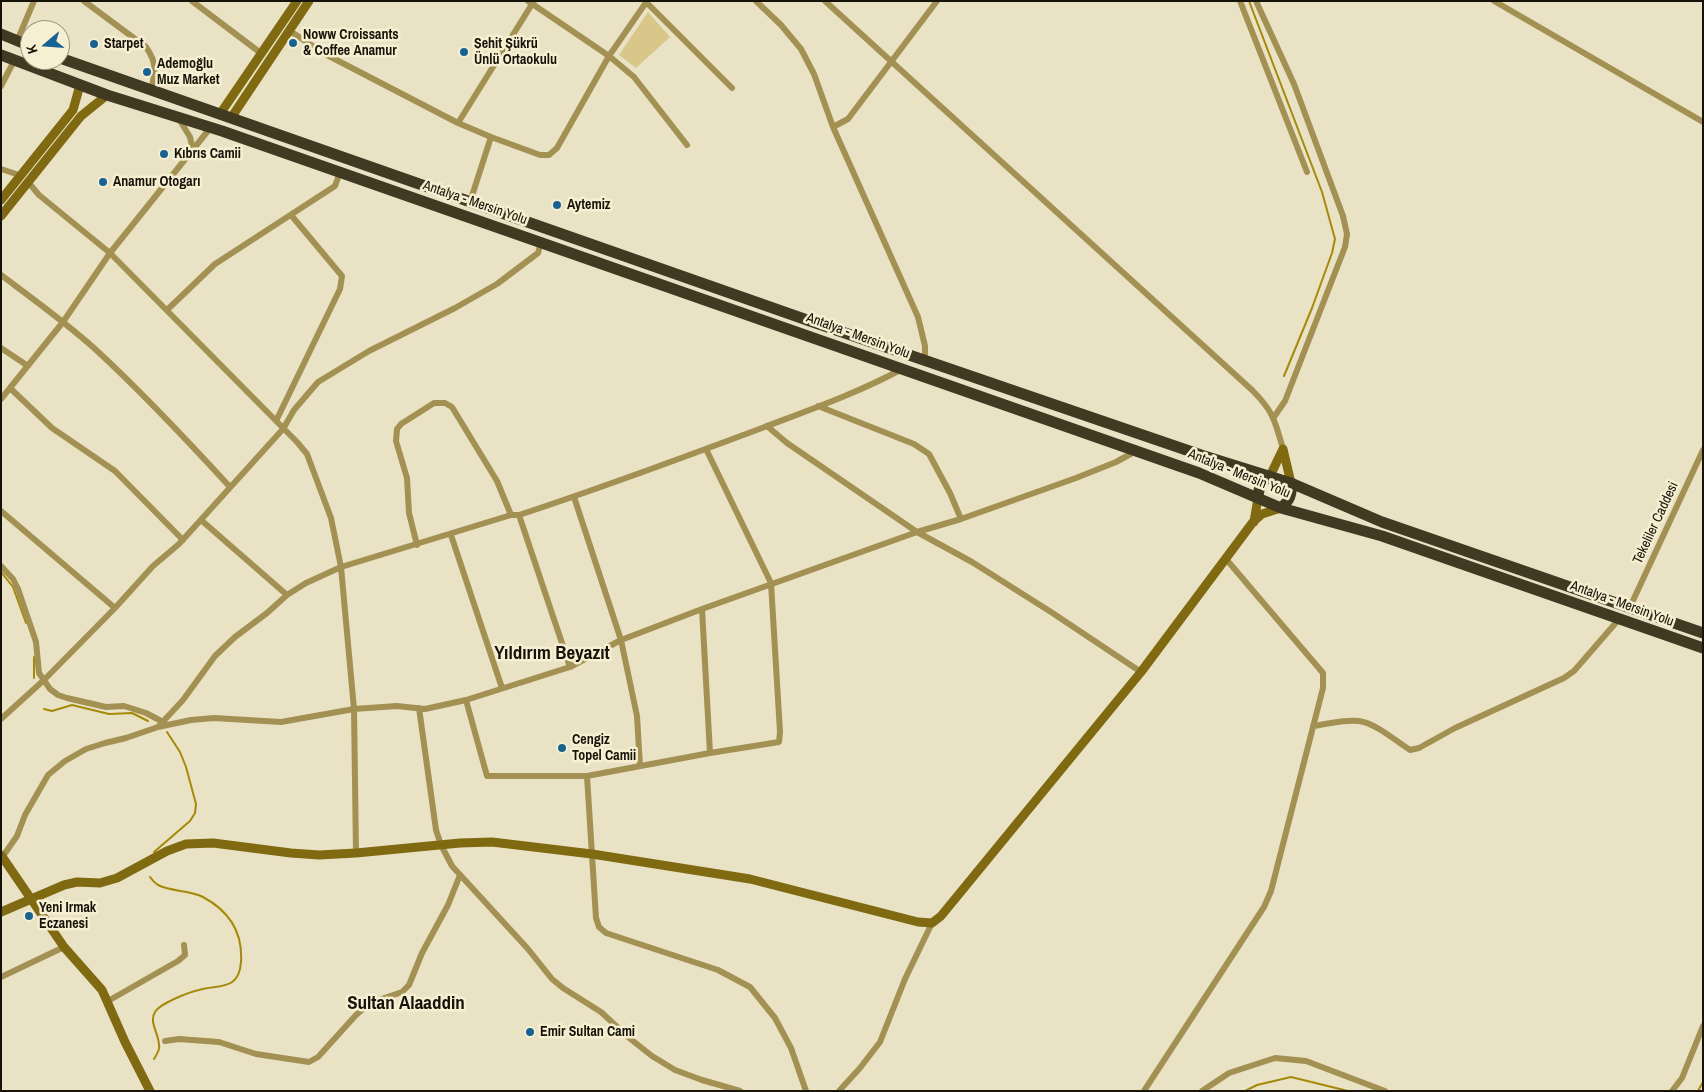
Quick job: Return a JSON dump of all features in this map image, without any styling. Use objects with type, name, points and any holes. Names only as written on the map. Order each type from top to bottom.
[{"type":"highway","points":[[1,34],[20,42]]},
{"type":"highway","name":"Antalya - Mersin Yolu","points":[[1,55],[107,95],[211,127],[1199,472],[1280,508],[1382,536],[1703,648]]},
{"type":"highway","name":"Antalya - Mersin Yolu","points":[[70,61],[925,361],[1201,455],[1291,483],[1382,522],[1703,633]]},
{"type":"highway","points":[[211,127],[225,116]]},
{"type":"highway","points":[[222,131],[225,116]]},
{"type":"highway","points":[[1258,498],[1260,485],[1263,480],[1270,476]]},
{"type":"highway","points":[[1280,508],[1290,497],[1291,483]]},
{"type":"street","points":[[17,41],[34,1]]},
{"type":"street","points":[[84,1],[146,47],[153,57],[155,67],[155,74],[150,89]]},
{"type":"street","points":[[192,1],[270,60]]},
{"type":"street","points":[[225,116],[262,54],[297,1]]},
{"type":"street","points":[[225,116],[270,60],[309,1]]},
{"type":"street","points":[[756,1],[781,25],[801,49],[814,74],[833,127],[918,317],[925,346],[925,361]]},
{"type":"street","points":[[826,1],[1264,402],[1274,417],[1291,483]]},
{"type":"street","points":[[833,127],[848,119],[937,1]]},
{"type":"street","points":[[1240,1],[1308,172]]},
{"type":"street","points":[[1256,1],[1294,84],[1343,216],[1346,234],[1345,247],[1285,401],[1274,417]]},
{"type":"street","points":[[1494,1],[1703,122]]},
{"type":"street","points":[[458,122],[532,2],[609,56],[634,77],[687,145]]},
{"type":"street","points":[[290,31],[325,54],[458,122],[491,137],[540,155],[549,155],[557,148],[609,56],[646,2],[732,88]]},
{"type":"street","points":[[1,86],[14,60]]},
{"type":"street","points":[[1,200],[73,110],[80,85]]},
{"type":"street","points":[[1,216],[81,116],[107,95]]},
{"type":"street","points":[[73,110],[79,111],[81,116]]},
{"type":"street","points":[[178,118],[190,137],[193,150]]},
{"type":"street","points":[[1,399],[63,322],[110,253],[211,127]]},
{"type":"street","points":[[202,139],[222,131]]},
{"type":"street","points":[[470,202],[491,137]]},
{"type":"street","points":[[2,169],[39,195],[110,253],[298,442],[306,454],[331,518],[341,567],[354,709],[356,853]]},
{"type":"street","points":[[167,310],[215,264],[335,186],[340,172]]},
{"type":"street","points":[[276,421],[340,289],[342,276],[291,215]]},
{"type":"street","points":[[1,719],[44,680],[116,608],[152,566],[183,540],[283,428],[294,410],[318,382],[369,351],[455,308],[497,284],[538,253],[541,242]]},
{"type":"street","points":[[1,275],[63,322],[139,390],[230,486]]},
{"type":"street","points":[[1,348],[28,366]]},
{"type":"street","points":[[160,724],[183,700],[215,656],[287,594],[306,583],[341,567],[574,497],[767,426],[886,378],[903,368]]},
{"type":"street","points":[[10,388],[52,428],[116,471],[183,540]]},
{"type":"street","points":[[417,545],[409,513],[407,478],[396,441],[401,424],[434,403],[446,403],[452,407],[497,481],[511,516]]},
{"type":"street","points":[[818,406],[914,444],[929,454],[961,518]]},
{"type":"street","points":[[767,426],[787,443],[917,532],[972,562],[1052,612],[1140,672]]},
{"type":"street","points":[[466,700],[487,776],[587,776],[779,742],[780,732],[771,583],[706,449]]},
{"type":"street","points":[[1270,476],[1283,449]]},
{"type":"street","name":"Tekeliler Caddesi","points":[[1630,607],[1703,450]]},
{"type":"street","points":[[150,1091],[125,1042],[102,990],[64,947],[2,858],[17,836],[25,815],[48,775],[64,761],[86,750],[126,738],[160,724],[214,718],[281,722],[354,709],[396,706],[425,709],[466,700],[570,667],[621,640],[702,608],[1076,478],[1116,462],[1136,451]]},
{"type":"street","points":[[574,497],[621,640],[637,716],[640,766]]},
{"type":"street","points":[[1254,522],[1258,498]]},
{"type":"street","points":[[839,1091],[880,1042],[905,979],[932,923],[941,916],[1140,672],[1254,522],[1262,514],[1280,508]]},
{"type":"street","points":[[1,511],[116,608]]},
{"type":"street","points":[[519,515],[570,667]]},
{"type":"street","points":[[200,520],[287,594]]},
{"type":"street","points":[[451,535],[502,688]]},
{"type":"street","points":[[1144,1091],[1264,907],[1271,891],[1323,688],[1323,673],[1226,559]]},
{"type":"street","points":[[1,566],[13,579],[18,589],[36,642],[38,670],[50,689],[62,697],[106,706],[124,706],[146,713],[160,724]]},
{"type":"street","points":[[702,608],[710,753]]},
{"type":"street","points":[[1313,726],[1349,720],[1361,721],[1374,726],[1410,750],[1419,748],[1455,728],[1564,678],[1574,671],[1620,618]]},
{"type":"street","points":[[419,708],[436,830],[441,845],[452,866],[528,949],[552,980],[601,1012],[652,1056],[675,1070],[740,1091]]},
{"type":"street","points":[[587,776],[596,918],[599,927],[606,933],[718,970],[750,988],[775,1018],[791,1048],[806,1091]]},
{"type":"street","points":[[1,912],[64,885],[77,882],[100,882],[117,878],[167,851],[186,844],[212,843],[319,855],[492,842],[592,854],[750,879],[918,922],[932,923]]},
{"type":"street","points":[[164,1041],[179,1039],[219,1042],[256,1054],[309,1062],[318,1057],[356,1015],[370,1003],[402,992],[409,985],[422,953],[448,905],[460,875]]},
{"type":"street","points":[[108,1001],[178,962],[185,955],[184,945]]},
{"type":"street","points":[[1,978],[64,947]]},
{"type":"street","points":[[1672,1091],[1682,1078],[1703,1026]]},
{"type":"street","points":[[1202,1091],[1229,1073],[1275,1058],[1306,1061],[1385,1091]]},
{"type":"shaded area","points":[[648,12],[670,37],[636,68],[619,55]]},
{"type":"waterway","points":[[1249,1],[1322,192],[1335,239],[1332,253],[1312,308],[1284,376]]},
{"type":"waterway","points":[[1,572],[13,587],[26,623]]},
{"type":"waterway","points":[[34,657],[34,678]]},
{"type":"waterway","points":[[44,709],[52,711],[72,705],[109,714],[132,713],[148,721]]},
{"type":"waterway","points":[[154,852],[190,821],[195,813],[196,804],[180,752],[167,732]]},
{"type":"waterway","points":[[150,877],[158,885],[198,895],[220,909],[237,932],[241,951],[239,972],[232,982],[226,985],[194,991],[162,1005],[155,1012],[153,1021],[159,1049],[154,1059]]},
{"type":"waterway","points":[[1245,1091],[1257,1085],[1291,1077],[1348,1091]]},
{"type":"waterway","points":[[1698,1091],[1703,1082]]},
{"type":"place","name":"Noww Croissants & Coffee Anamur","points":[[293,43]]},
{"type":"place","name":"Starpet","points":[[94,44]]},
{"type":"place","name":"Şehit Şükrü Ünlü Ortaokulu","points":[[464,52]]},
{"type":"place","name":"Ademoğlu Muz Market","points":[[147,72]]},
{"type":"place","name":"Kıbrıs Camii","points":[[164,154]]},
{"type":"place","name":"Anamur Otogarı","points":[[103,182]]},
{"type":"place","name":"Aytemiz","points":[[557,205]]},
{"type":"place","name":"Cengiz Topel Camii","points":[[562,748]]},
{"type":"place","name":"Yeni Irmak Eczanesi","points":[[29,916]]},
{"type":"place","name":"Emir Sultan Cami","points":[[530,1032]]},
{"type":"district","name":"Yıldırım Beyazıt","points":[[552,654]]},
{"type":"district","name":"Sultan Alaaddin","points":[[406,1004]]}]
